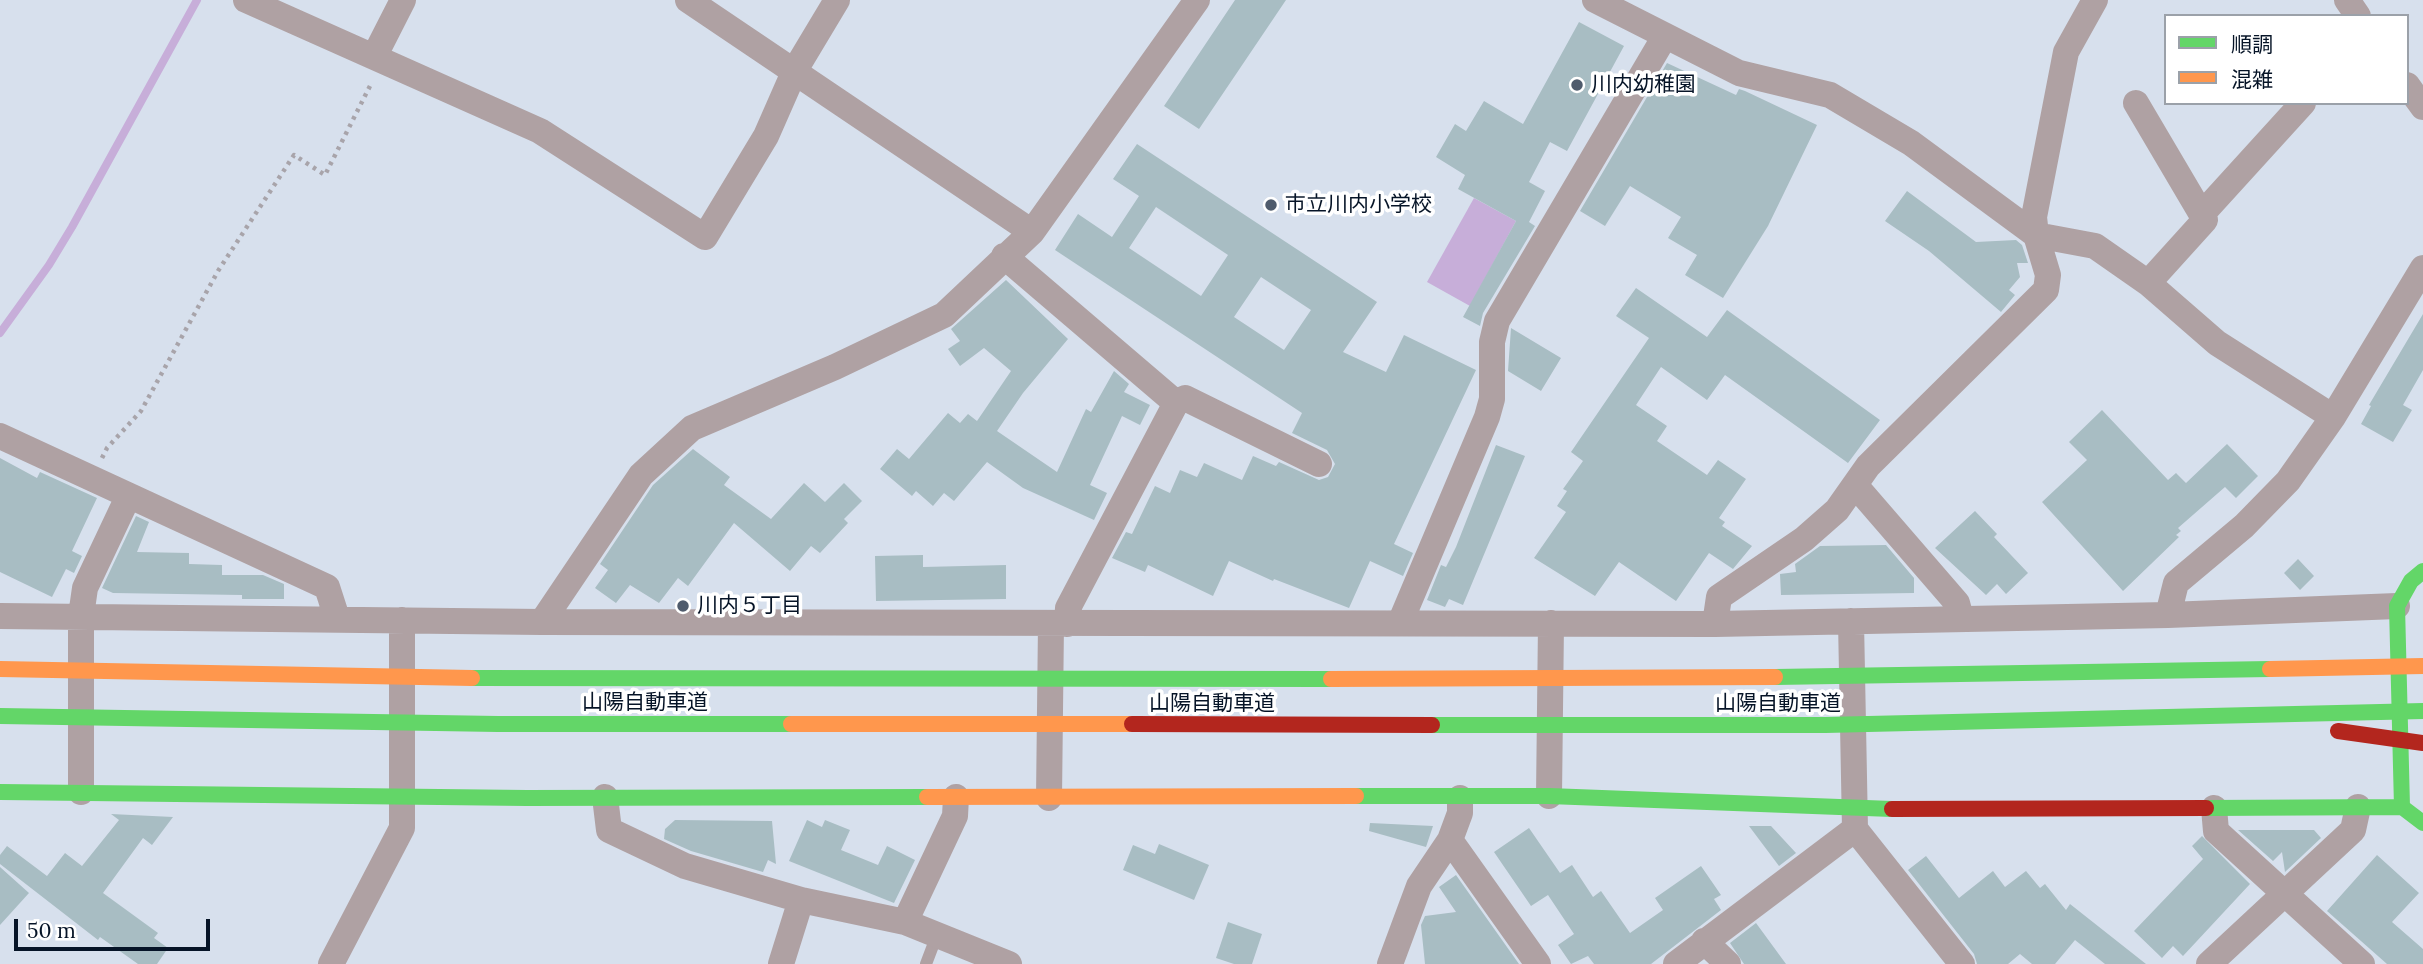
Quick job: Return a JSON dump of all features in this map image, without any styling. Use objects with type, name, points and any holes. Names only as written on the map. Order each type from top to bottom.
[{"type":"main road","points":[[2402,807],[2397,606],[2411,581],[2423,570]]},
{"type":"main road","name":"山陽自動車道","points":[[0,669],[499,678],[1684,679],[2423,666]]},
{"type":"main road","name":"山陽自動車道","points":[[0,716],[526,724],[1825,725],[2423,711]]},
{"type":"main road","points":[[2211,714],[2423,743]]},
{"type":"main road","points":[[0,792],[403,797],[1549,796],[1855,819],[2214,808],[2402,807],[2423,824]]},
{"type":"street","points":[[246,0],[540,131],[705,237],[766,136],[795,70],[837,0]]},
{"type":"street","points":[[378,59],[403,0]]},
{"type":"street","points":[[688,0],[1032,232]]},
{"type":"street","points":[[542,622],[641,475],[692,428],[835,367],[944,315],[1032,232],[1197,0]]},
{"type":"street","points":[[1595,0],[1738,73],[1830,95],[1911,143],[2036,235],[2095,246],[2148,283],[2217,342],[2333,417]]},
{"type":"street","points":[[1715,624],[1719,597],[1804,539],[1837,510],[1868,466],[2046,290],[2048,275],[2036,235],[2034,217],[2066,52],[2095,0]]},
{"type":"street","points":[[1400,623],[1487,417],[1492,399],[1492,342],[1497,321],[1665,36]]},
{"type":"street","points":[[2409,88],[2423,107]]},
{"type":"street","points":[[2136,103],[2205,220],[2148,283]]},
{"type":"street","points":[[2202,214],[2302,105]]},
{"type":"street","points":[[1004,256],[1175,403]]},
{"type":"street","points":[[2168,615],[2176,583],[2244,526],[2288,481],[2333,417],[2423,268]]},
{"type":"street","points":[[1049,798],[1059,624],[1175,403],[1185,398],[1319,464]]},
{"type":"street","points":[[0,436],[327,587],[337,618]]},
{"type":"street","points":[[1855,485],[1957,603],[1961,618]]},
{"type":"street","points":[[81,792],[81,616],[85,588],[128,497]]},
{"type":"street","points":[[0,616],[542,622],[1715,624],[2168,615],[2397,606]]},
{"type":"street","points":[[331,964],[402,828],[402,620]]},
{"type":"street","points":[[1851,621],[1855,819],[1962,964]]},
{"type":"street","points":[[1549,796],[1551,623]]},
{"type":"street","points":[[605,797],[609,830],[685,866],[801,900],[905,922],[1009,964]]},
{"type":"street","points":[[905,922],[955,816],[956,797]]},
{"type":"street","points":[[1390,964],[1419,886],[1451,840],[1460,813],[1460,798]]},
{"type":"street","points":[[2209,964],[2353,830],[2358,807]]},
{"type":"street","points":[[2214,808],[2216,831],[2283,895],[2362,964]]},
{"type":"street","points":[[1676,964],[1855,819]]},
{"type":"street","points":[[1451,840],[1538,964]]},
{"type":"street","points":[[781,964],[801,900]]},
{"type":"street","points":[[1704,942],[1728,964]]},
{"type":"lane","points":[[926,964],[937,935]]},
{"type":"path","points":[[91,480],[107,447],[141,411],[218,271],[294,155],[325,175],[378,59]]},
{"type":"shaded area","points":[[1474,198],[1516,221],[1470,306],[1427,282]]},
{"type":"building","points":[[1235,0],[1286,0],[1199,129],[1164,106]]},
{"type":"building","points":[[1579,22],[1624,46],[1567,151],[1550,142],[1529,182],[1545,191],[1529,222],[1535,226],[1483,313],[1480,326],[1463,317],[1516,221],[1458,189],[1465,175],[1436,157],[1455,124],[1466,131],[1484,101],[1523,124]]},
{"type":"building","points":[[1667,63],[1736,95],[1739,89],[1745,91],[1817,125],[1768,226],[1723,298],[1685,275],[1697,255],[1668,238],[1681,217],[1630,186],[1605,226],[1580,211]]},
{"type":"building","points":[[1137,144],[1377,302],[1343,352],[1386,372],[1404,335],[1476,370],[1394,544],[1413,553],[1403,576],[1370,561],[1349,608],[1274,579],[1273,581],[1229,561],[1213,596],[1148,565],[1145,572],[1112,558],[1126,532],[1132,534],[1155,486],[1170,493],[1180,470],[1197,477],[1204,463],[1242,480],[1253,456],[1276,466],[1279,462],[1319,480],[1328,477],[1335,464],[1327,450],[1292,433],[1302,413],[1055,250],[1078,214],[1112,237],[1139,196],[1113,179]],"holes":[[[1156,207],[1228,255],[1201,296],[1129,248]],[[1261,277],[1311,310],[1284,350],[1234,317]]]},
{"type":"building","points":[[1907,191],[1976,242],[2016,240],[2022,245],[2028,263],[2017,263],[2020,277],[2009,290],[2015,295],[2001,312],[1929,251],[1885,221]]},
{"type":"building","points":[[1006,280],[1068,339],[1023,393],[997,431],[1057,472],[1086,409],[1091,412],[1114,371],[1129,384],[1124,392],[1150,405],[1140,425],[1122,416],[1090,485],[1107,493],[1094,520],[1023,488],[987,462],[954,501],[944,493],[933,506],[916,491],[912,496],[880,469],[897,449],[909,459],[948,413],[960,423],[968,414],[977,421],[1011,371],[984,348],[960,366],[948,349],[960,341],[951,329]]},
{"type":"building","points":[[1636,288],[1707,337],[1727,310],[1880,420],[1848,463],[1725,375],[1707,400],[1661,367],[1636,405],[1667,426],[1657,441],[1707,475],[1718,460],[1746,479],[1719,518],[1725,522],[1722,526],[1752,546],[1733,569],[1709,553],[1676,601],[1619,562],[1595,596],[1534,558],[1566,512],[1557,506],[1567,491],[1563,489],[1583,461],[1571,452],[1649,338],[1616,316]]},
{"type":"building","points":[[2423,314],[2423,370],[2403,405],[2412,410],[2393,442],[2361,424],[2371,406],[2369,405]]},
{"type":"building","points":[[1511,328],[1561,358],[1541,391],[1508,371]]},
{"type":"building","points":[[2102,410],[2168,480],[2176,473],[2186,483],[2227,444],[2258,476],[2236,498],[2225,487],[2178,528],[2181,531],[2176,535],[2179,537],[2123,591],[2042,502],[2087,460],[2069,442]]},
{"type":"building","points":[[1496,445],[1525,456],[1463,605],[1449,599],[1445,607],[1427,600],[1441,565],[1446,567],[1456,547]]},
{"type":"building","points":[[693,449],[730,477],[724,485],[771,519],[804,483],[825,502],[844,483],[862,501],[844,519],[848,523],[820,553],[811,546],[790,571],[734,523],[688,586],[678,578],[659,603],[630,585],[616,603],[595,588],[608,570],[600,564],[653,485]]},
{"type":"building","points":[[0,458],[37,478],[40,472],[97,498],[72,551],[82,556],[74,573],[66,569],[52,597],[0,572]]},
{"type":"building","points":[[1975,511],[1997,534],[1994,537],[2028,573],[2006,594],[1997,584],[1986,595],[1935,548]]},
{"type":"building","points":[[136,516],[149,522],[137,552],[189,553],[189,564],[222,565],[222,575],[263,575],[284,584],[284,599],[242,599],[242,595],[113,593],[102,588]]},
{"type":"building","points":[[1886,545],[1914,578],[1914,593],[1781,595],[1780,574],[1796,572],[1795,564],[1820,546]]},
{"type":"building","points":[[923,555],[923,567],[1006,565],[1006,599],[876,601],[875,556]]},
{"type":"building","points":[[2298,559],[2314,576],[2300,590],[2284,573]]},
{"type":"building","points":[[111,814],[173,817],[152,845],[143,838],[103,893],[158,933],[154,938],[168,948],[157,964],[138,964],[100,937],[98,940],[0,864],[0,855],[7,846],[47,876],[65,853],[82,866],[119,820]]},
{"type":"building","points":[[675,820],[772,821],[776,864],[768,860],[763,872],[691,851],[664,839],[665,829]]},
{"type":"building","points":[[807,820],[822,827],[825,820],[850,830],[841,850],[878,865],[887,846],[915,860],[894,903],[789,861]]},
{"type":"building","points":[[1370,823],[1433,826],[1426,847],[1369,831]]},
{"type":"building","points":[[1749,826],[1771,826],[1796,853],[1779,866]]},
{"type":"building","points":[[1529,828],[1560,873],[1572,865],[1593,897],[1601,891],[1630,933],[1663,910],[1655,898],[1701,866],[1721,895],[1714,899],[1721,910],[1651,964],[1594,964],[1588,956],[1571,964],[1558,945],[1574,934],[1548,895],[1531,906],[1494,852]]},
{"type":"building","points":[[2238,830],[2314,830],[2321,838],[2285,872],[2282,852],[2273,861]]},
{"type":"building","points":[[2202,836],[2250,884],[2183,956],[2173,946],[2162,958],[2134,931],[2203,859],[2192,846]]},
{"type":"building","points":[[1159,844],[1209,865],[1194,900],[1123,870],[1133,845],[1155,854]]},
{"type":"building","points":[[2377,855],[2419,893],[2392,922],[2423,949],[2423,964],[2387,964],[2327,911]]},
{"type":"building","points":[[1926,856],[1959,898],[1993,871],[2005,887],[2026,871],[2040,888],[2045,884],[2066,910],[2070,904],[2146,964],[2105,964],[2075,940],[2055,964],[2032,964],[2020,954],[2008,964],[1977,964],[1974,954],[1908,870]]},
{"type":"building","points":[[0,867],[29,893],[0,925]]},
{"type":"building","points":[[1456,875],[1519,964],[1425,964],[1421,925],[1425,916],[1456,912],[1439,887]]},
{"type":"building","points":[[1228,922],[1262,934],[1252,964],[1234,964],[1216,958]]},
{"type":"building","points":[[1756,923],[1786,964],[1744,964],[1730,943]]},
{"type":"waterway","points":[[0,333],[49,265],[72,227],[197,0]]},
{"type":"traffic: fast","points":[[2402,807],[2397,606],[2411,581],[2423,571]]},
{"type":"traffic: fast","points":[[1775,677],[2270,669]]},
{"type":"traffic: fast","points":[[472,678],[1331,679]]},
{"type":"traffic: fast","points":[[1432,725],[1825,725],[2423,711]]},
{"type":"traffic: fast","points":[[0,716],[498,724],[791,724]]},
{"type":"traffic: fast","points":[[0,792],[527,798],[927,797]]},
{"type":"traffic: fast","points":[[1356,796],[1549,796],[1892,809]]},
{"type":"traffic: fast","points":[[2206,808],[2402,807],[2423,823]]},
{"type":"traffic: slow","points":[[2270,669],[2423,666]]},
{"type":"traffic: slow","points":[[0,669],[472,678]]},
{"type":"traffic: slow","points":[[1331,679],[1775,677]]},
{"type":"traffic: slow","points":[[791,724],[1132,724]]},
{"type":"traffic: slow","points":[[927,797],[1356,796]]},
{"type":"traffic: jam","points":[[1132,724],[1432,725]]},
{"type":"traffic: jam","points":[[2338,731],[2423,743]]},
{"type":"traffic: jam","points":[[1892,809],[2206,808]]},
{"type":"place","name":"川内幼稚園","points":[[1577,85]]},
{"type":"place","name":"市立川内小学校","points":[[1271,205]]},
{"type":"place","name":"川内５丁目","points":[[683,606]]}]
